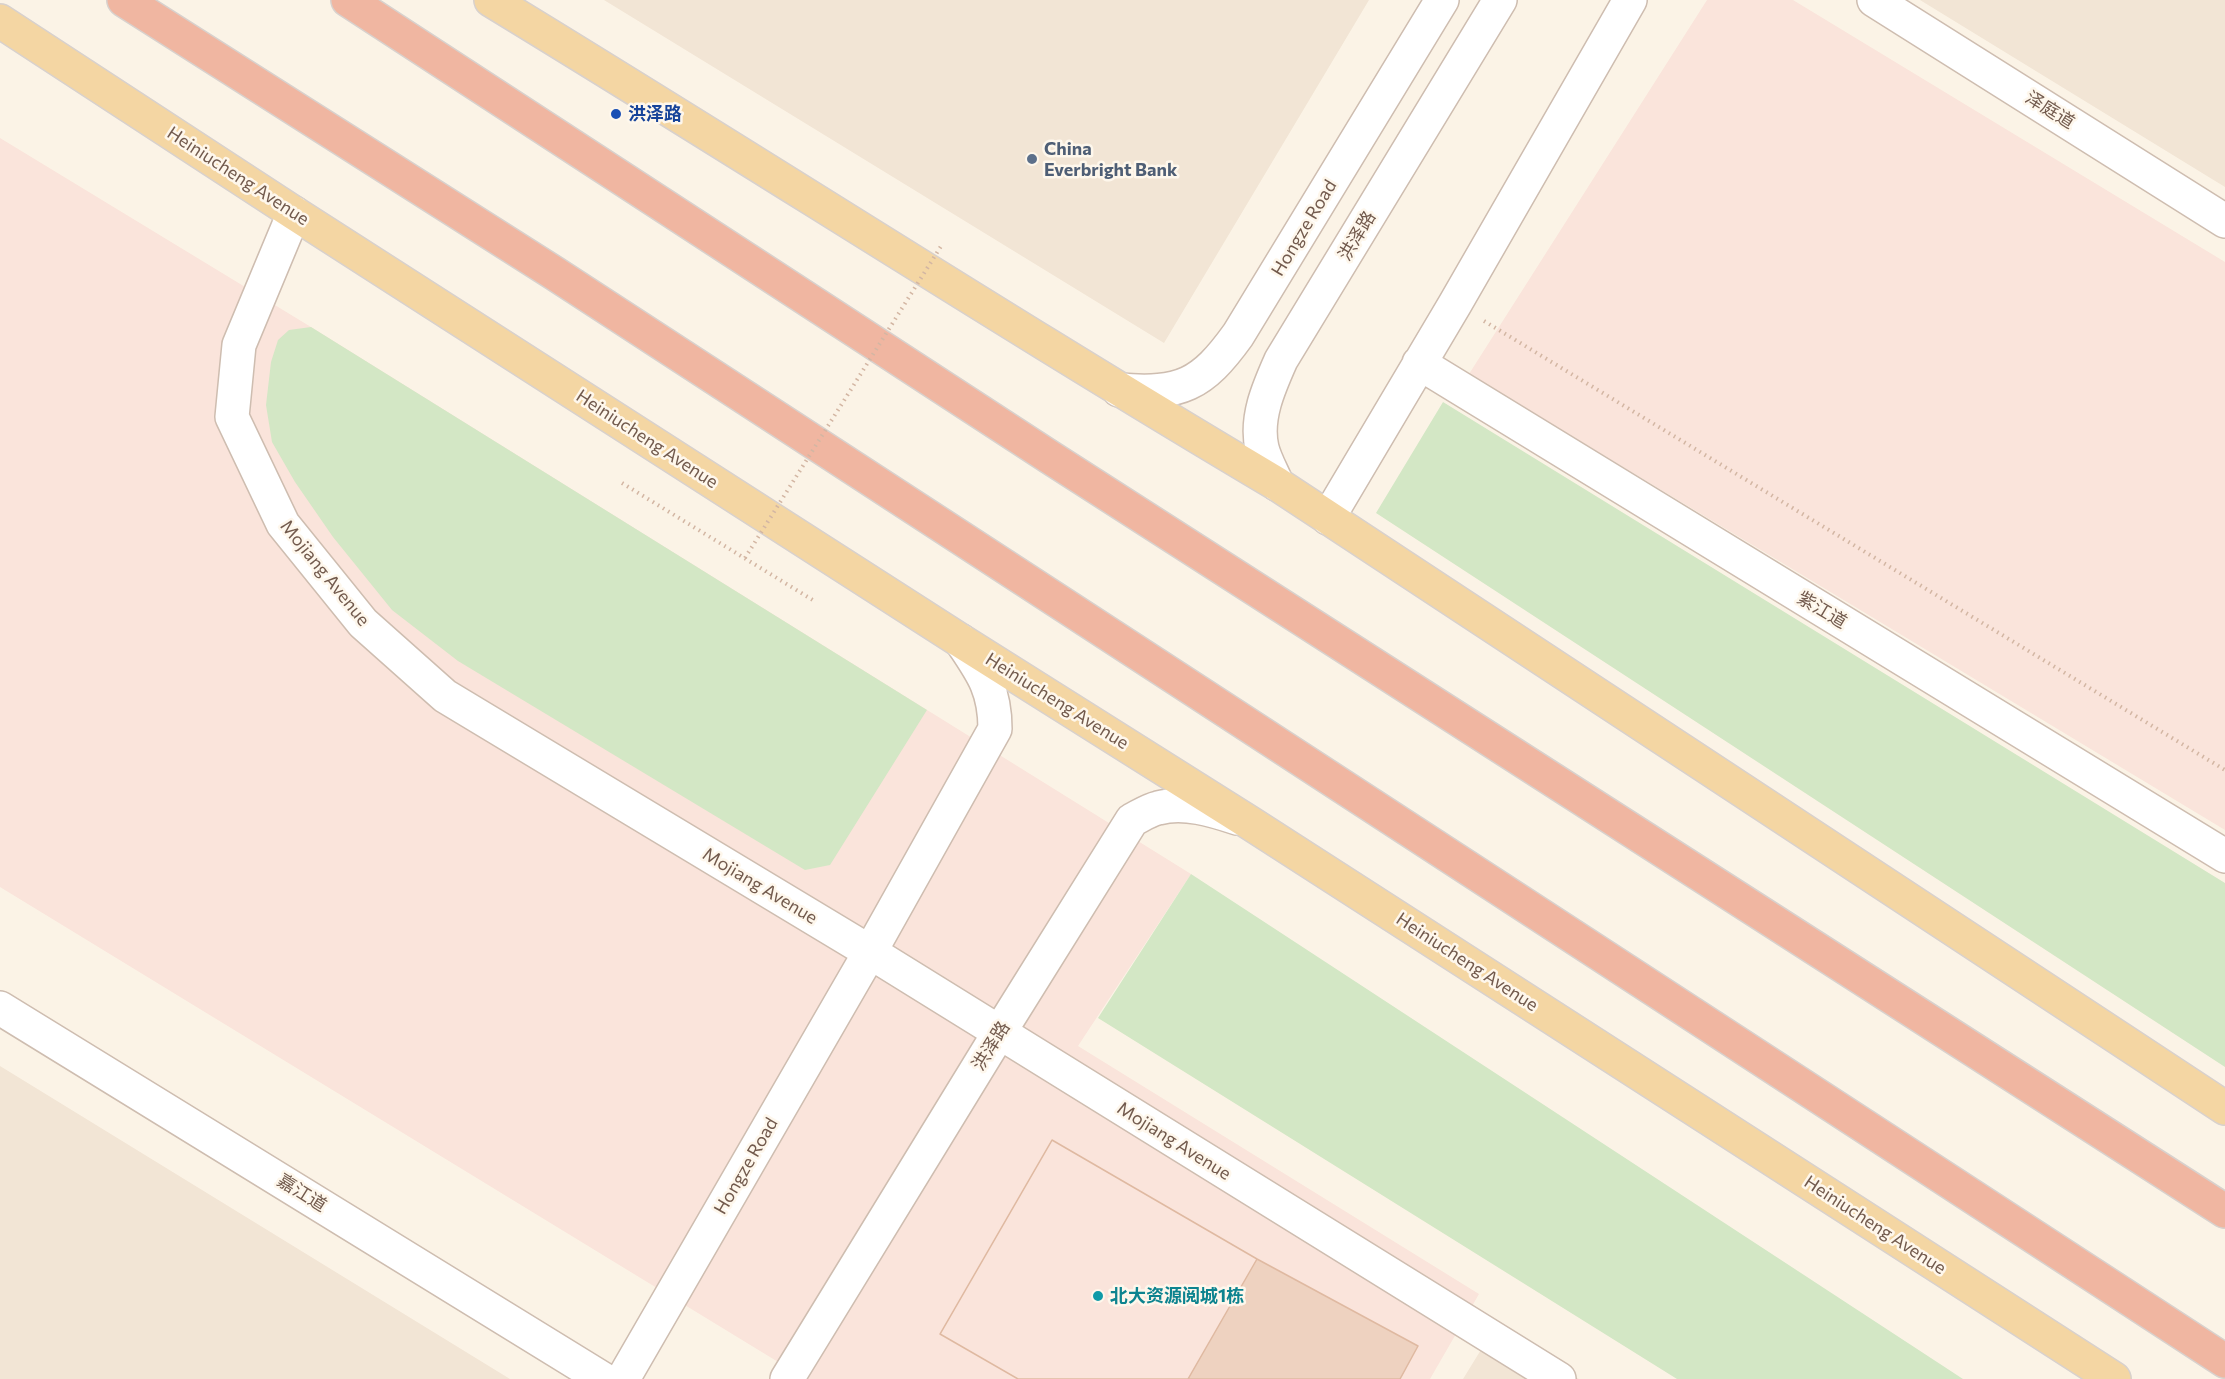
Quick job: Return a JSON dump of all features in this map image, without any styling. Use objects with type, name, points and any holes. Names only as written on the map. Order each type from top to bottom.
[{"type":"highway","points":[[113,0],[137,8],[554,273],[948,532],[2225,1361]]},
{"type":"highway","points":[[348,0],[1038,450],[2225,1211]]},
{"type":"main road","points":[[491,0],[717,138],[1119,390],[1277,484],[2225,1108]]},
{"type":"main road","name":"Heiniucheng Avenue","points":[[0,21],[294,213],[1250,823],[2114,1379]]},
{"type":"street","name":"Hongze Road","points":[[1119,390],[1150,393],[1180,387],[1204,375],[1220,360],[1238,335],[1442,0]]},
{"type":"street","name":"洪泽路","points":[[1277,484],[1263,448],[1261,423],[1270,386],[1281,360],[1500,0]]},
{"type":"street","points":[[1328,518],[1455,304],[1630,0]]},
{"type":"street","name":"泽庭道","points":[[1874,0],[2225,221]]},
{"type":"street","name":"Mojiang Avenue","points":[[294,213],[239,345],[232,417],[283,524],[363,623],[445,696],[870,952],[1559,1379]]},
{"type":"street","name":"紫江道","points":[[1419,363],[2225,856]]},
{"type":"street","points":[[870,952],[995,729],[995,707],[988,685],[961,640]]},
{"type":"street","name":"洪泽路","points":[[787,1379],[1132,820],[1159,808],[1182,806],[1208,808],[1250,823]]},
{"type":"street","name":"Hongze Road","points":[[623,1379],[870,952]]},
{"type":"street","name":"嘉江道","points":[[0,1008],[603,1379]]},
{"type":"path","points":[[745,558],[943,243]]},
{"type":"path","points":[[1455,304],[2225,770]]},
{"type":"path","points":[[622,483],[816,602]]},
{"type":"shaded area","points":[[604,0],[1369,0],[1164,343]]},
{"type":"shaded area","points":[[1707,0],[1793,0],[2225,262],[2225,830],[1469,374]]},
{"type":"shaded area","points":[[1920,0],[2225,0],[2225,187]]},
{"type":"shaded area","points":[[0,138],[311,327],[1191,874],[1078,1046],[1479,1294],[1430,1379],[806,1379],[0,887]]},
{"type":"shaded area","points":[[0,1066],[510,1379],[0,1379]]},
{"type":"shaded area","points":[[1495,1327],[1579,1379],[1463,1379]]},
{"type":"green space","points":[[311,327],[927,710],[830,865],[805,870],[458,661],[392,610],[333,537],[295,482],[272,442],[266,405],[271,362],[278,340],[289,330]]},
{"type":"green space","points":[[1443,402],[2225,883],[2225,1067],[1376,513]]},
{"type":"green space","points":[[1191,874],[1963,1379],[1677,1379],[1098,1018]]},
{"type":"building","name":"北大资源阅城1栋","points":[[1052,1140],[1257,1259],[1418,1346],[1400,1379],[1018,1379],[940,1334]]},
{"type":"building","name":"北大资源阅城1栋","points":[[1052,1140],[1257,1259],[1188,1379],[1018,1379],[940,1334]]},
{"type":"place","name":"洪泽路","points":[[616,114]]},
{"type":"place","name":"China Everbright Bank","points":[[1032,159]]},
{"type":"place","name":"北大资源阅城1栋","points":[[1098,1296]]}]
